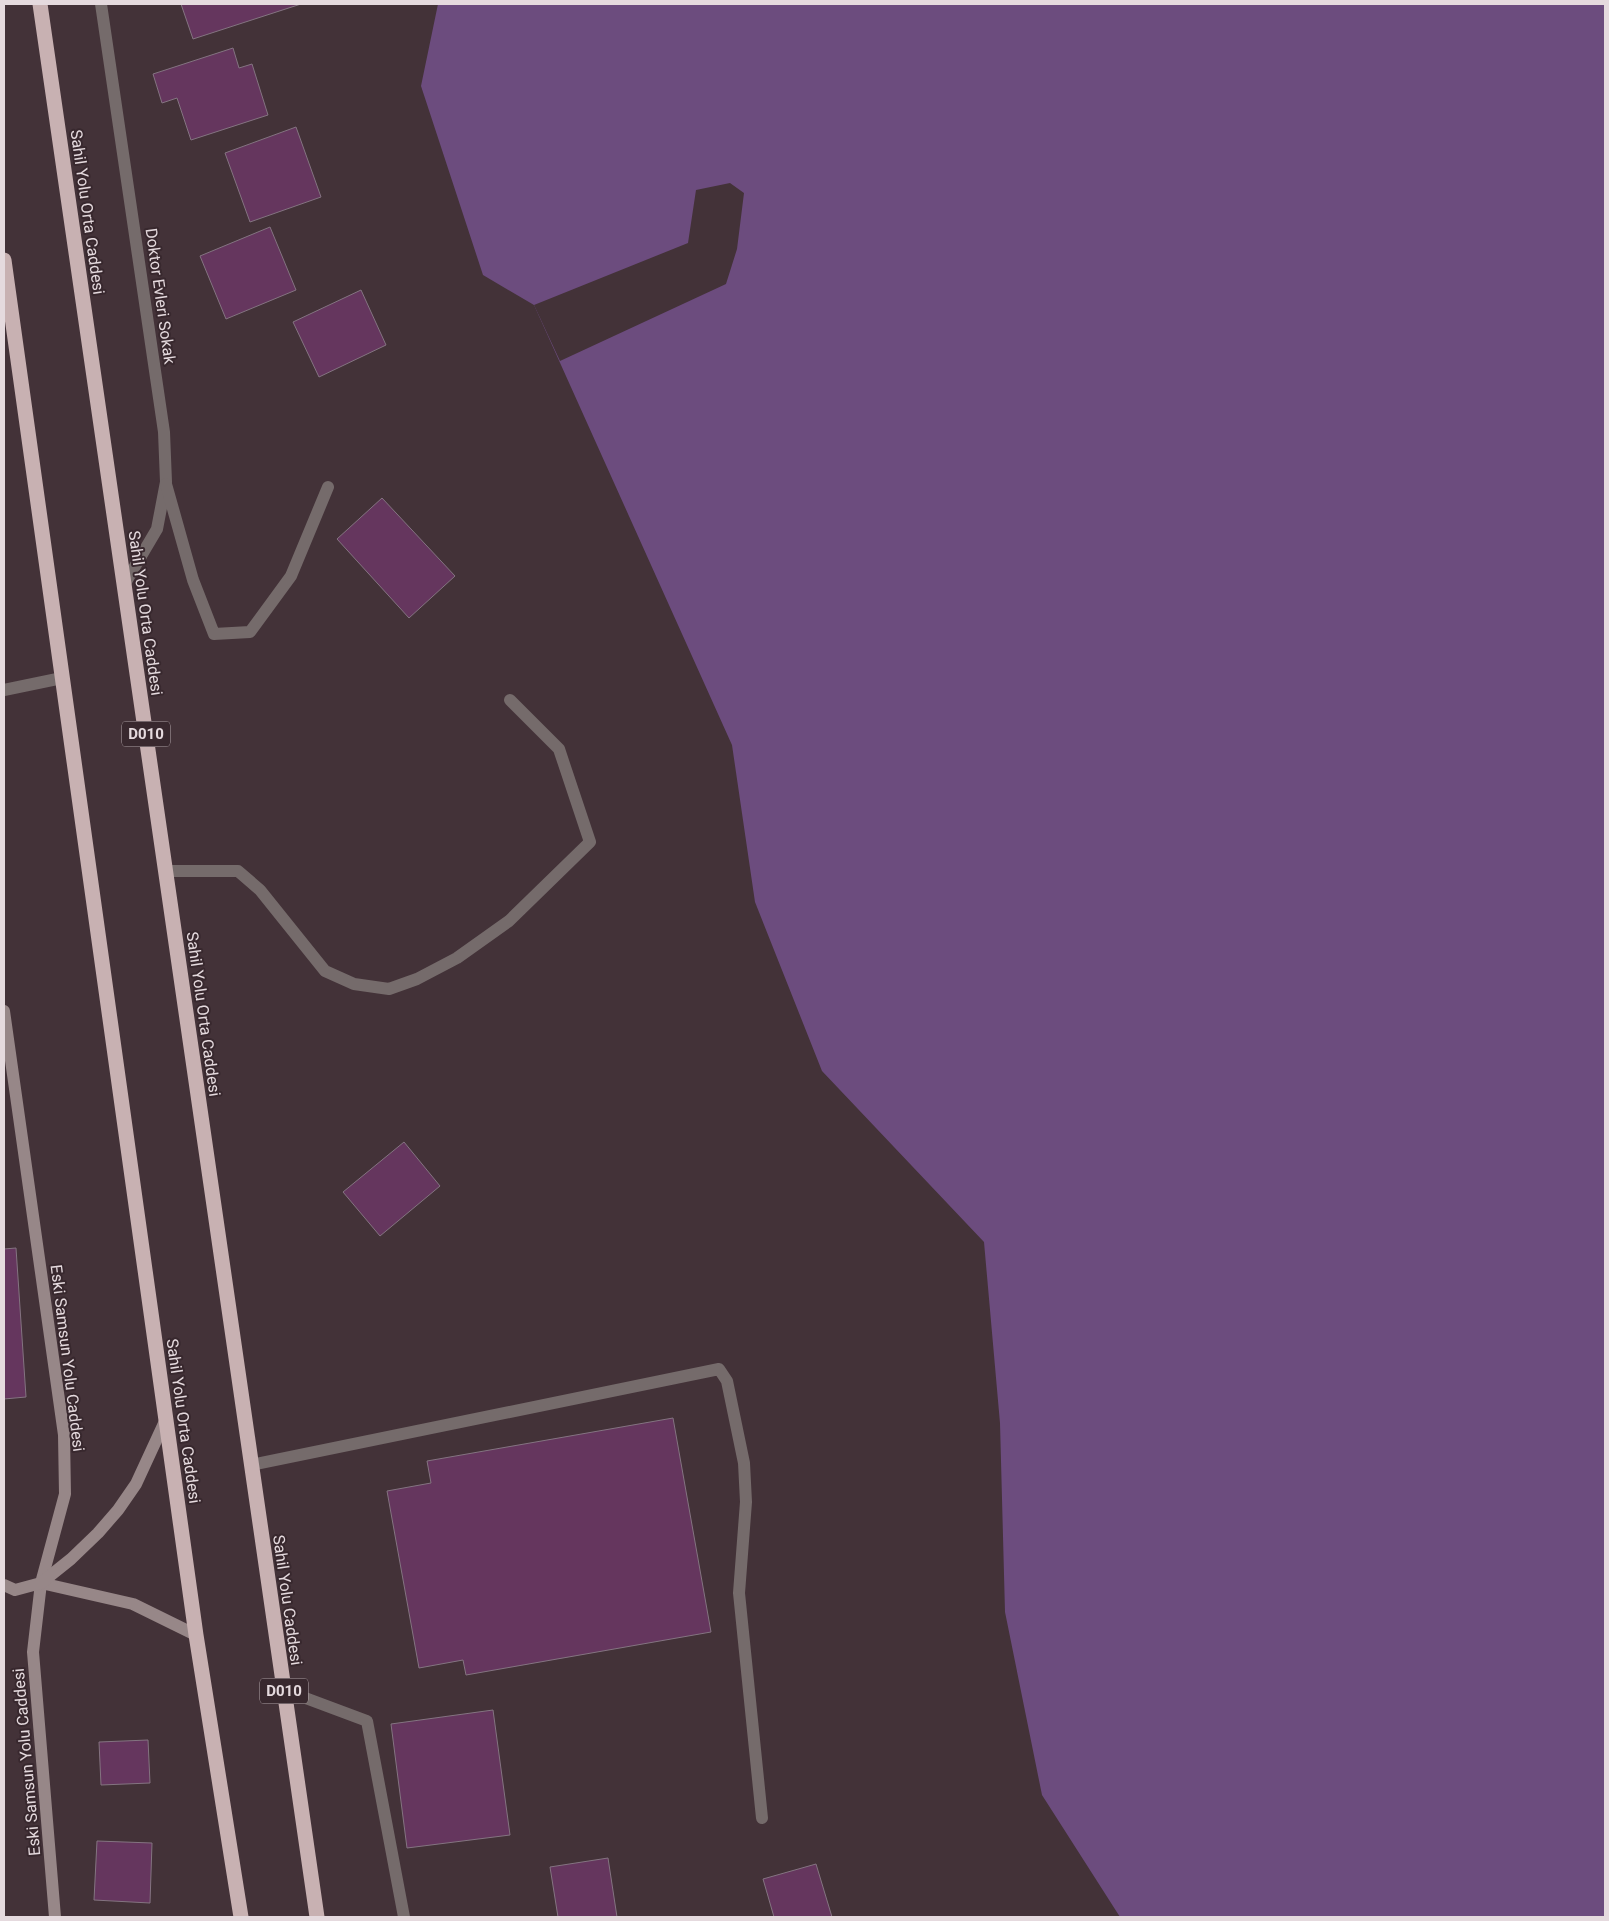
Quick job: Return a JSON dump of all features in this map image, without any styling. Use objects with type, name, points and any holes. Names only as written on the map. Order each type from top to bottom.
[{"type":"highway","name":"Sahil Yolu Orta Caddesi","points":[[40,4],[251,1465]]},
{"type":"highway","name":"Sahil Yolu Orta Caddesi","points":[[4,260],[196,1635]]},
{"type":"highway","name":"Sahil Yolu Caddesi","points":[[251,1465],[317,1917]]},
{"type":"highway","points":[[196,1635],[241,1917]]},
{"type":"street","name":"Doktor Evleri Sokak","points":[[102,4],[164,432],[166,482],[157,528],[124,585]]},
{"type":"street","points":[[166,482],[193,580],[214,634],[250,632],[290,576],[328,487]]},
{"type":"street","points":[[4,690],[62,678]]},
{"type":"street","points":[[166,871],[238,871],[260,890],[326,971],[354,984],[389,989],[418,979],[457,958],[509,921],[590,842],[559,750],[510,700]]},
{"type":"street","name":"Eski Samsun Yolu Caddesi","points":[[4,1011],[64,1435],[65,1494],[41,1583],[33,1652],[55,1917]]},
{"type":"street","points":[[251,1465],[719,1369],[727,1381],[744,1463],[746,1502],[739,1593],[762,1818]]},
{"type":"street","points":[[4,1585],[15,1590],[41,1583],[98,1533],[118,1510],[136,1484],[166,1419]]},
{"type":"street","points":[[41,1583],[132,1604],[196,1635]]},
{"type":"street","points":[[284,1690],[367,1720],[404,1917]]},
{"type":"shaded area","points":[[438,4],[1605,4],[1605,1917],[1120,1917],[1042,1795],[1005,1612],[1000,1423],[984,1242],[822,1071],[755,902],[732,745],[534,305],[483,275],[421,86]]},
{"type":"pier","points":[[730,183],[744,193],[737,249],[726,284],[560,361],[534,305],[688,243],[696,190]]},
{"type":"building","points":[[181,4],[301,4],[193,39]]},
{"type":"building","points":[[233,48],[239,68],[252,64],[268,115],[191,140],[177,98],[162,103],[153,74]]},
{"type":"building","points":[[296,127],[321,197],[250,222],[225,153]]},
{"type":"building","points":[[270,227],[296,290],[226,319],[200,256]]},
{"type":"building","points":[[361,290],[386,345],[319,377],[293,322]]},
{"type":"building","points":[[382,498],[455,576],[409,618],[337,539]]},
{"type":"building","points":[[404,1142],[440,1186],[380,1236],[343,1192]]},
{"type":"building","points":[[16,1248],[26,1397],[4,1399],[4,1249]]},
{"type":"building","points":[[673,1418],[711,1632],[466,1675],[463,1660],[419,1668],[387,1491],[431,1483],[427,1461]]},
{"type":"building","points":[[493,1710],[510,1835],[407,1848],[391,1724]]},
{"type":"building","points":[[148,1740],[150,1783],[101,1785],[99,1742]]},
{"type":"building","points":[[97,1841],[152,1843],[150,1903],[94,1900]]},
{"type":"building","points":[[608,1858],[617,1917],[558,1917],[550,1867]]},
{"type":"building","points":[[816,1864],[832,1917],[774,1917],[763,1879]]}]
